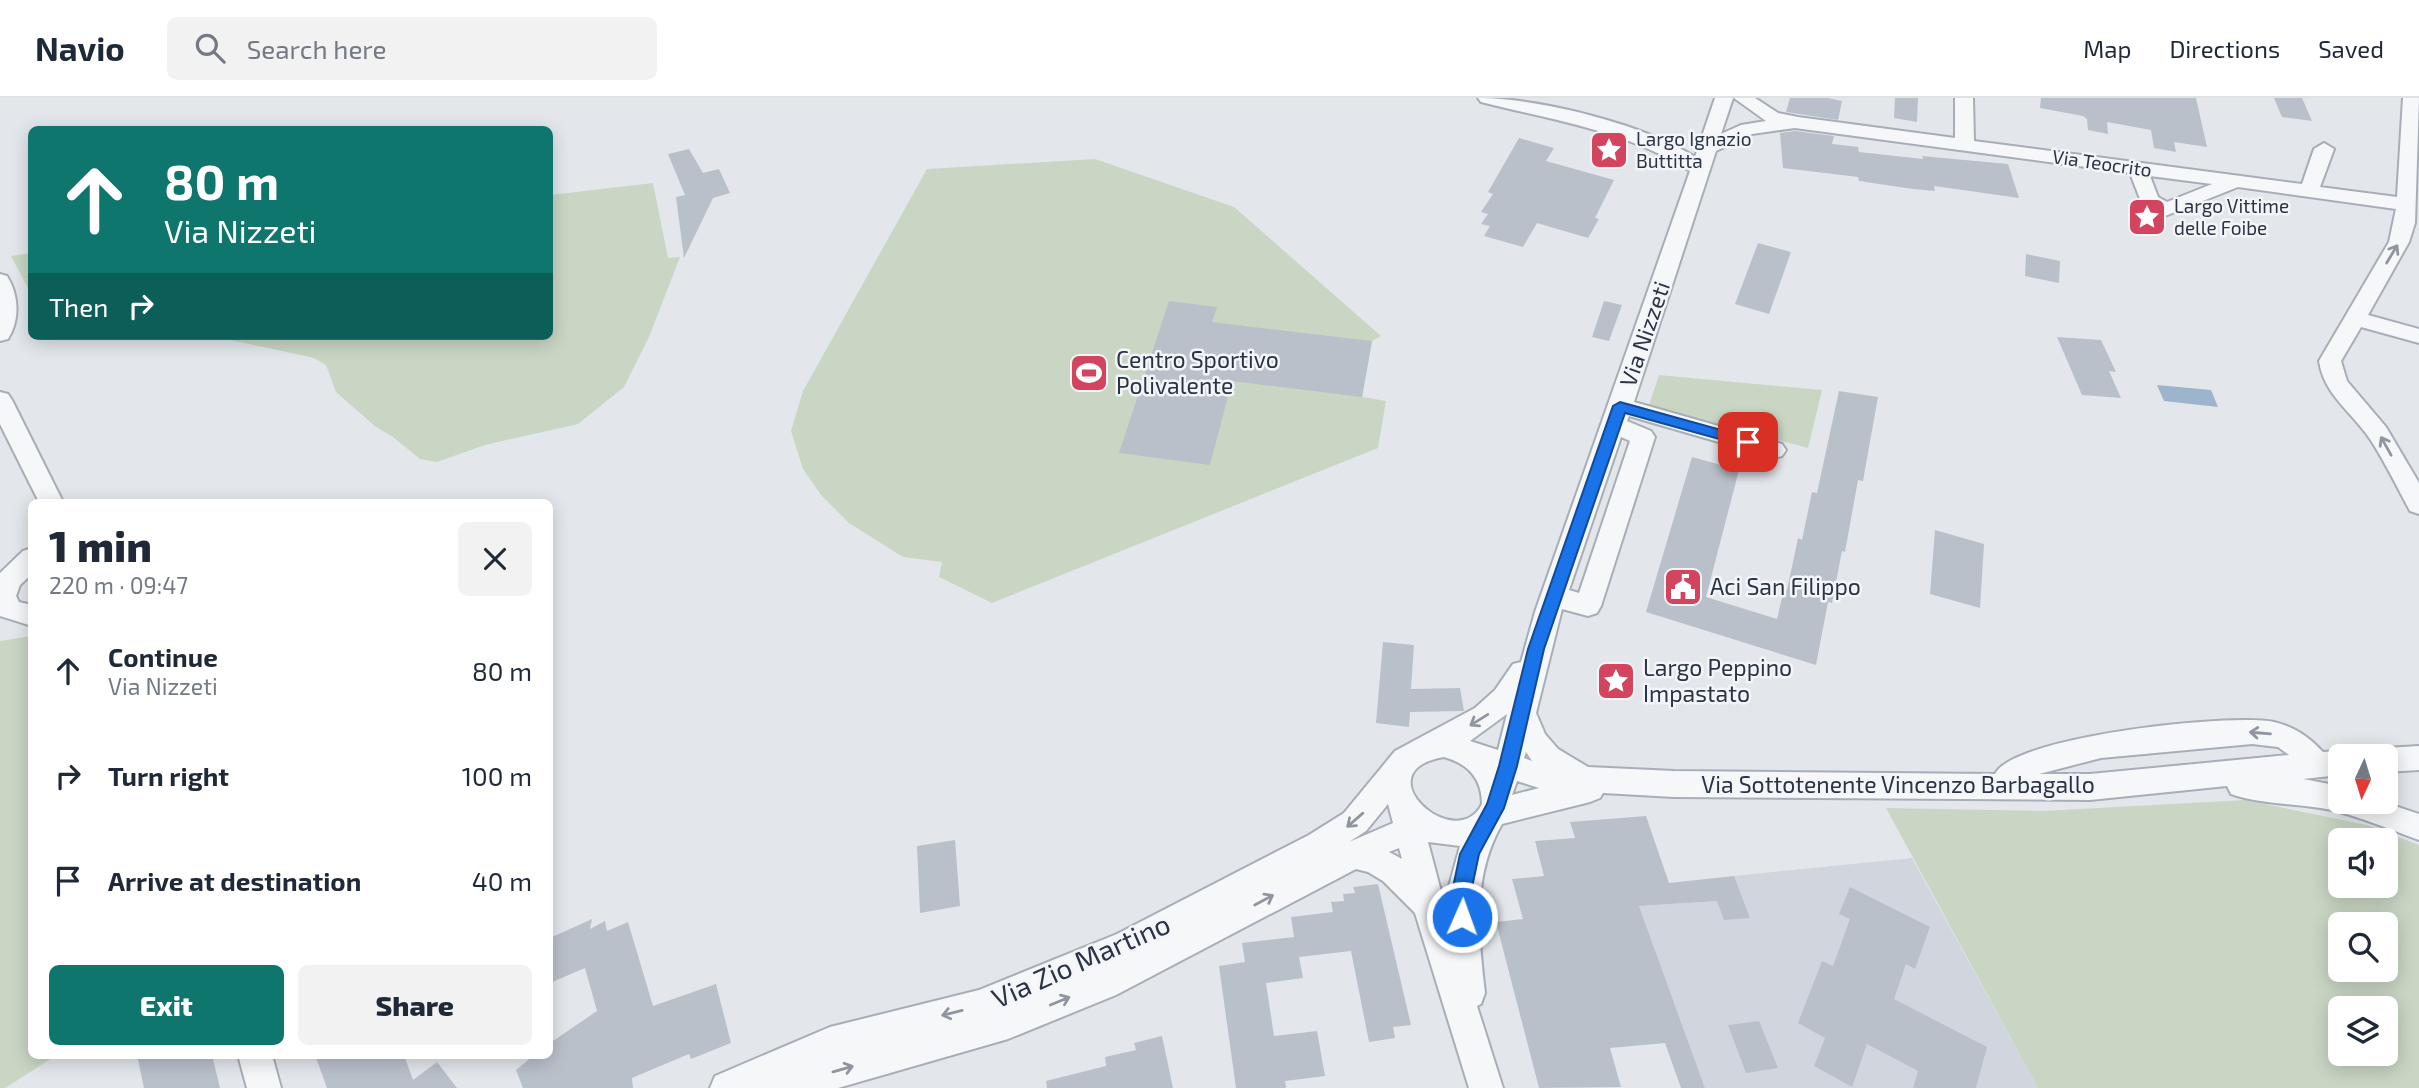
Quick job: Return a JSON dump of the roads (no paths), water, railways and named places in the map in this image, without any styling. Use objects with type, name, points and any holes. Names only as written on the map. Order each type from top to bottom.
[{"type":"street","points":[[1487,98],[1641,139],[1672,150],[1736,120],[1774,121]]},
{"type":"street","points":[[1743,98],[1774,121]]},
{"type":"street","points":[[1964,98],[1965,144]]},
{"type":"street","points":[[2412,98],[2405,223],[2399,243],[2330,361],[2330,372],[2335,383],[2376,430],[2419,505]]},
{"type":"street","points":[[1641,139],[1748,129],[1774,121]]},
{"type":"street","name":"Via Teocrito","points":[[1774,121],[2406,204]]},
{"type":"street","name":"Via Nizzeti","points":[[1426,748],[1454,736],[1493,711],[1508,697],[1536,649],[1617,416],[1706,133]]},
{"type":"street","points":[[2309,191],[2324,149]]},
{"type":"street","points":[[2138,168],[2149,201],[2165,211],[2236,181]]},
{"type":"street","points":[[0,281],[8,305],[2,322]]},
{"type":"street","points":[[2354,318],[2419,336]]},
{"type":"street","points":[[0,400],[50,499]]},
{"type":"street","points":[[1617,416],[1774,450]]},
{"type":"street","points":[[1554,596],[1588,606],[1643,437],[1617,416]]},
{"type":"street","points":[[28,560],[3,590],[10,610],[28,617]]},
{"type":"street","points":[[0,630],[28,620]]},
{"type":"street","points":[[1476,1054],[1463,941],[1462,892],[1469,854],[1491,810],[1508,766],[1536,649]]},
{"type":"street","points":[[1521,712],[1539,751],[1561,769],[1585,778]]},
{"type":"street","points":[[2004,787],[2009,775],[2021,767],[2072,751],[2126,743],[2258,731],[2287,737],[2328,764]]},
{"type":"street","points":[[2126,743],[2157,781],[2293,790],[2328,797]]},
{"type":"street","points":[[1486,1088],[1429,907],[1414,822],[1396,790],[1399,769],[1410,756],[1426,748],[1444,745],[1543,777],[1630,783]]},
{"type":"street","points":[[1470,753],[1489,769],[1495,780],[1491,810]]},
{"type":"street","points":[[2398,759],[2419,758]]},
{"type":"street","name":"Via Sottotenente Vincenzo Barbagallo","points":[[1630,783],[2090,787],[2328,764]]},
{"type":"street","name":"Via Zio Martino","points":[[727,1088],[830,1044],[979,1006],[1128,945],[1320,845],[1355,822],[1399,769]]},
{"type":"street","points":[[1414,822],[1443,832],[1462,832],[1491,810],[1567,793],[1630,783]]},
{"type":"street","points":[[2381,814],[2419,827]]},
{"type":"street","name":"Via Zio Martino","points":[[778,1088],[1008,1023],[1104,984],[1414,822]]},
{"type":"street","points":[[1353,855],[1372,857],[1387,864],[1409,883],[1429,907]]},
{"type":"street","points":[[256,1059],[264,1088]]},
{"type":"water","points":[[2157,385],[2211,390],[2218,407],[2164,401]]},
{"type":"place","name":"Largo Ignazio Buttitta","points":[[1609,150]]},
{"type":"place","name":"Largo Vittime delle Foibe","points":[[2147,217]]},
{"type":"place","name":"Centro Sportivo Polivalente","points":[[1089,373]]},
{"type":"place","name":"Aci San Filippo","points":[[1683,587]]},
{"type":"place","name":"Largo Peppino Impastato","points":[[1616,681]]}]
